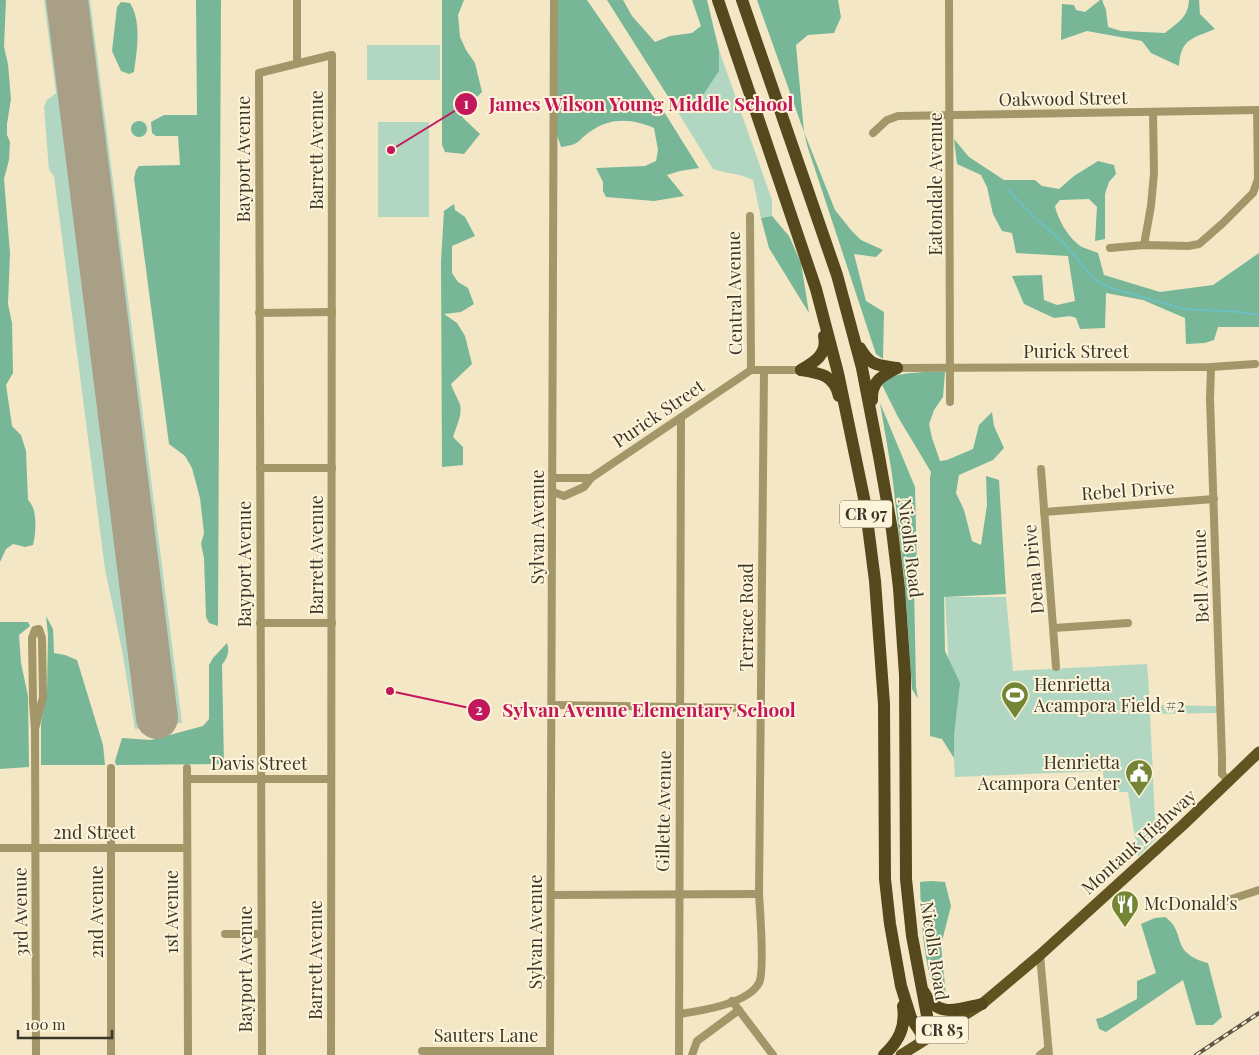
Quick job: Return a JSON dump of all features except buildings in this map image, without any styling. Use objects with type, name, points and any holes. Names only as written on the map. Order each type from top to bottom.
[{"type":"highway","name":"Nicolls Road","points":[[718,0],[820,305],[838,368],[865,504],[875,581],[884,704],[885,879],[890,924],[901,986],[911,1018],[921,1033],[929,1038]]},
{"type":"highway","name":"Nicolls Road","points":[[742,0],[837,275],[854,335],[874,427],[892,530],[899,588],[905,675],[906,879],[912,936],[929,1026],[929,1038]]},
{"type":"highway","points":[[801,370],[816,361],[824,351],[825,340],[819,318],[820,305]]},
{"type":"highway","points":[[854,335],[866,359],[875,364],[897,368]]},
{"type":"highway","points":[[874,427],[871,393],[874,384],[878,378],[897,368]]},
{"type":"highway","points":[[801,370],[828,377],[836,386],[842,410],[847,414]]},
{"type":"highway","points":[[884,1055],[897,1042],[904,1024],[901,986]]},
{"type":"highway","points":[[922,986],[928,999],[942,1010],[957,1010],[982,1004]]},
{"type":"main road","name":"Montauk Highway","points":[[1040,955],[1230,782],[1259,752]]},
{"type":"main road","name":"CR 85","points":[[901,1055],[982,1004],[1040,955]]},
{"type":"street","points":[[297,0],[297,63]]},
{"type":"street","name":"Sylvan Avenue","points":[[550,1053],[554,0]]},
{"type":"street","name":"Eatondale Avenue","points":[[950,0],[950,402]]},
{"type":"street","name":"Barrett Avenue","points":[[297,63],[332,55],[331,1055]]},
{"type":"street","name":"Bayport Avenue","points":[[262,1055],[259,73],[297,63]]},
{"type":"street","points":[[1110,248],[1144,245],[1188,246],[1199,244],[1223,223],[1253,193],[1258,179],[1258,110]]},
{"type":"street","name":"Oakwood Street","points":[[873,133],[887,120],[898,116],[1258,110]]},
{"type":"street","points":[[1144,245],[1151,206],[1154,173],[1153,113]]},
{"type":"street","name":"Central Avenue","points":[[750,216],[751,370]]},
{"type":"street","points":[[259,313],[332,312]]},
{"type":"street","name":"Purick Street","points":[[897,368],[1211,367],[1255,364]]},
{"type":"street","name":"Bell Avenue","points":[[1211,367],[1210,399],[1222,774],[1230,782]]},
{"type":"street","points":[[751,370],[801,370]]},
{"type":"street","name":"Purick Street","points":[[553,492],[564,496],[584,487],[591,478],[751,370]]},
{"type":"street","name":"Terrace Road","points":[[732,1001],[748,994],[759,982],[761,963],[759,894],[764,371]]},
{"type":"street","name":"Gillette Avenue","points":[[679,1055],[681,418]]},
{"type":"street","points":[[260,468],[332,468]]},
{"type":"street","name":"Dena Drive","points":[[1042,469],[1056,667]]},
{"type":"street","points":[[553,478],[591,478]]},
{"type":"street","name":"Rebel Drive","points":[[1044,512],[1214,499]]},
{"type":"street","points":[[260,623],[332,623]]},
{"type":"street","points":[[1054,628],[1128,623]]},
{"type":"street","points":[[39,629],[41,630],[42,638],[43,697],[35,729],[32,638],[35,630],[39,629]]},
{"type":"street","points":[[552,705],[745,708]]},
{"type":"street","name":"3rd Avenue","points":[[35,729],[36,1055]]},
{"type":"street","name":"2nd Avenue","points":[[111,768],[112,1055]]},
{"type":"street","name":"1st Avenue","points":[[187,768],[188,1055]]},
{"type":"street","name":"Davis Street","points":[[187,779],[331,779]]},
{"type":"street","name":"2nd Street","points":[[0,848],[187,848]]},
{"type":"street","points":[[1204,908],[1259,890]]},
{"type":"street","points":[[551,895],[759,894]]},
{"type":"street","points":[[225,934],[261,934]]},
{"type":"street","points":[[1040,955],[1048,1052],[1040,1055]]},
{"type":"street","points":[[679,1014],[706,1010],[732,1001],[773,1055]]},
{"type":"street","points":[[692,1055],[697,1042],[739,1010]]},
{"type":"street","name":"Sauters Lane","points":[[422,1051],[550,1053]]},
{"type":"green space","points":[[0,0],[6,0],[4,47],[8,64],[11,99],[7,124],[7,135],[10,142],[9,160],[4,179],[10,253],[8,304],[12,323],[13,373],[6,385],[12,426],[21,435],[26,451],[28,500],[35,515],[35,534],[33,545],[25,547],[13,544],[6,549],[0,562]]},
{"type":"green space","points":[[44,0],[90,0],[182,723],[135,729],[122,650],[105,569],[54,176],[49,170],[44,107],[47,100],[56,93]]},
{"type":"green space","points":[[196,0],[221,0],[218,626],[209,623],[206,617],[204,558],[201,544],[204,533],[200,498],[192,468],[185,456],[169,444],[134,178],[139,166],[180,165],[178,136],[156,136],[152,133],[151,122],[164,115],[197,115]]},
{"type":"green space","points":[[442,0],[464,0],[458,15],[460,37],[475,63],[482,92],[474,100],[457,105],[463,118],[480,134],[464,154],[445,152],[442,145]]},
{"type":"green space","points":[[557,0],[587,0],[666,115],[699,168],[667,175],[684,196],[654,201],[606,197],[603,191],[603,182],[596,168],[645,166],[656,161],[658,150],[654,128],[630,121],[607,123],[586,134],[576,143],[561,147],[557,135]]},
{"type":"green space","points":[[607,0],[623,0],[632,16],[655,42],[670,36],[692,33],[701,26],[692,0],[707,0],[719,50],[719,71],[703,95],[690,100],[669,98]]},
{"type":"green space","points":[[757,0],[838,0],[841,17],[834,33],[808,35],[796,45],[804,132]]},
{"type":"green space","points":[[1102,0],[1106,10],[1108,27],[1121,31],[1165,33],[1187,11],[1189,0],[1199,0],[1200,14],[1215,29],[1194,38],[1185,45],[1180,57],[1179,66],[1151,53],[1142,41],[1087,31],[1061,40],[1062,4],[1074,5],[1076,10],[1085,12]]},
{"type":"green space","points":[[121,2],[130,3],[134,11],[137,28],[134,72],[129,74],[121,71],[112,51],[117,7]]},
{"type":"green space","points":[[367,45],[440,45],[440,80],[367,80]]},
{"type":"green space","points":[[719,50],[772,200],[772,216],[761,218],[753,180],[713,169],[669,98],[690,100],[703,95]]},
{"type":"green space","points":[[136,121],[142,121],[147,126],[145,135],[136,137],[131,132],[131,126]]},
{"type":"green space","points":[[378,122],[429,122],[429,217],[378,217]]},
{"type":"green space","points":[[804,132],[835,210],[861,240],[883,250],[876,257],[854,254],[866,301],[884,312],[883,359],[876,354]]},
{"type":"green space","points":[[954,139],[969,157],[1004,180],[1035,180],[1042,186],[1059,189],[1074,176],[1098,161],[1114,165],[1116,174],[1109,182],[1105,194],[1105,239],[1095,241],[1097,207],[1089,199],[1060,200],[1055,206],[1061,223],[1077,244],[1098,253],[1104,275],[1160,292],[1213,285],[1259,253],[1259,327],[1218,327],[1214,340],[1205,343],[1186,344],[1185,318],[1143,300],[1106,293],[1105,328],[1080,329],[1076,318],[1070,316],[1054,318],[1024,304],[1012,276],[1042,275],[1044,300],[1057,305],[1075,301],[1068,256],[1016,253],[1012,233],[1002,231],[993,214],[987,187],[981,175],[957,164]]},
{"type":"green space","points":[[454,204],[455,210],[465,217],[475,236],[452,246],[452,273],[458,282],[468,288],[474,304],[461,312],[444,314],[457,323],[465,336],[472,364],[451,384],[461,410],[453,437],[463,447],[463,465],[442,467],[441,261],[444,211]]},
{"type":"green space","points":[[772,216],[789,236],[801,263],[809,313],[769,248],[761,218]]},
{"type":"green space","points":[[924,372],[945,372],[943,397],[934,410],[929,424],[940,461],[973,449],[979,425],[992,412],[994,426],[1004,448],[993,460],[959,475],[956,493],[964,510],[972,541],[981,545],[987,505],[986,476],[999,480],[1006,594],[944,597],[945,651],[960,683],[954,735],[954,758],[942,739],[930,736],[931,472],[898,417],[882,385],[895,376]]},
{"type":"green space","points":[[880,403],[915,487],[917,572],[914,583],[916,687],[918,699],[912,689],[905,585],[892,474]]},
{"type":"green space","points":[[945,597],[1006,597],[1013,671],[1147,664],[1150,705],[1218,706],[1218,713],[1150,714],[1156,839],[1138,857],[1128,792],[1105,792],[1103,771],[955,777]]},
{"type":"green space","points":[[46,616],[53,629],[54,653],[77,660],[103,745],[105,765],[41,765],[41,724],[47,690],[48,635]]},
{"type":"green space","points":[[0,622],[28,622],[30,626],[19,635],[21,663],[28,696],[29,767],[0,769]]},
{"type":"green space","points":[[227,643],[228,655],[222,665],[224,764],[116,765],[115,761],[122,738],[151,740],[203,726],[209,719],[209,665]]},
{"type":"green space","points":[[920,882],[945,882],[951,906],[941,945],[946,996],[937,996],[932,983],[924,941]]},
{"type":"green space","points":[[1165,917],[1174,926],[1186,952],[1196,959],[1208,963],[1222,1017],[1213,1025],[1196,1025],[1183,980],[1106,1032],[1099,1029],[1096,1019],[1137,999],[1137,981],[1156,973],[1141,924],[1155,918]]},
{"type":"waterway","points":[[1008,190],[1035,218],[1064,243],[1095,280],[1111,288],[1184,309],[1259,315]]},
{"type":"runway","points":[[67,0],[157,718]]},
{"type":"railway","points":[[1196,1055],[1259,1013]]},
{"type":"place","name":"James Wilson Young Middle School","points":[[391,150]]},
{"type":"place","name":"Sylvan Avenue Elementary School","points":[[390,691]]},
{"type":"place","name":"Henrietta Acampora Field #2","points":[[1015,719]]},
{"type":"place","name":"Henrietta Acampora Center","points":[[1139,797]]},
{"type":"place","name":"McDonald's","points":[[1125,928]]}]
